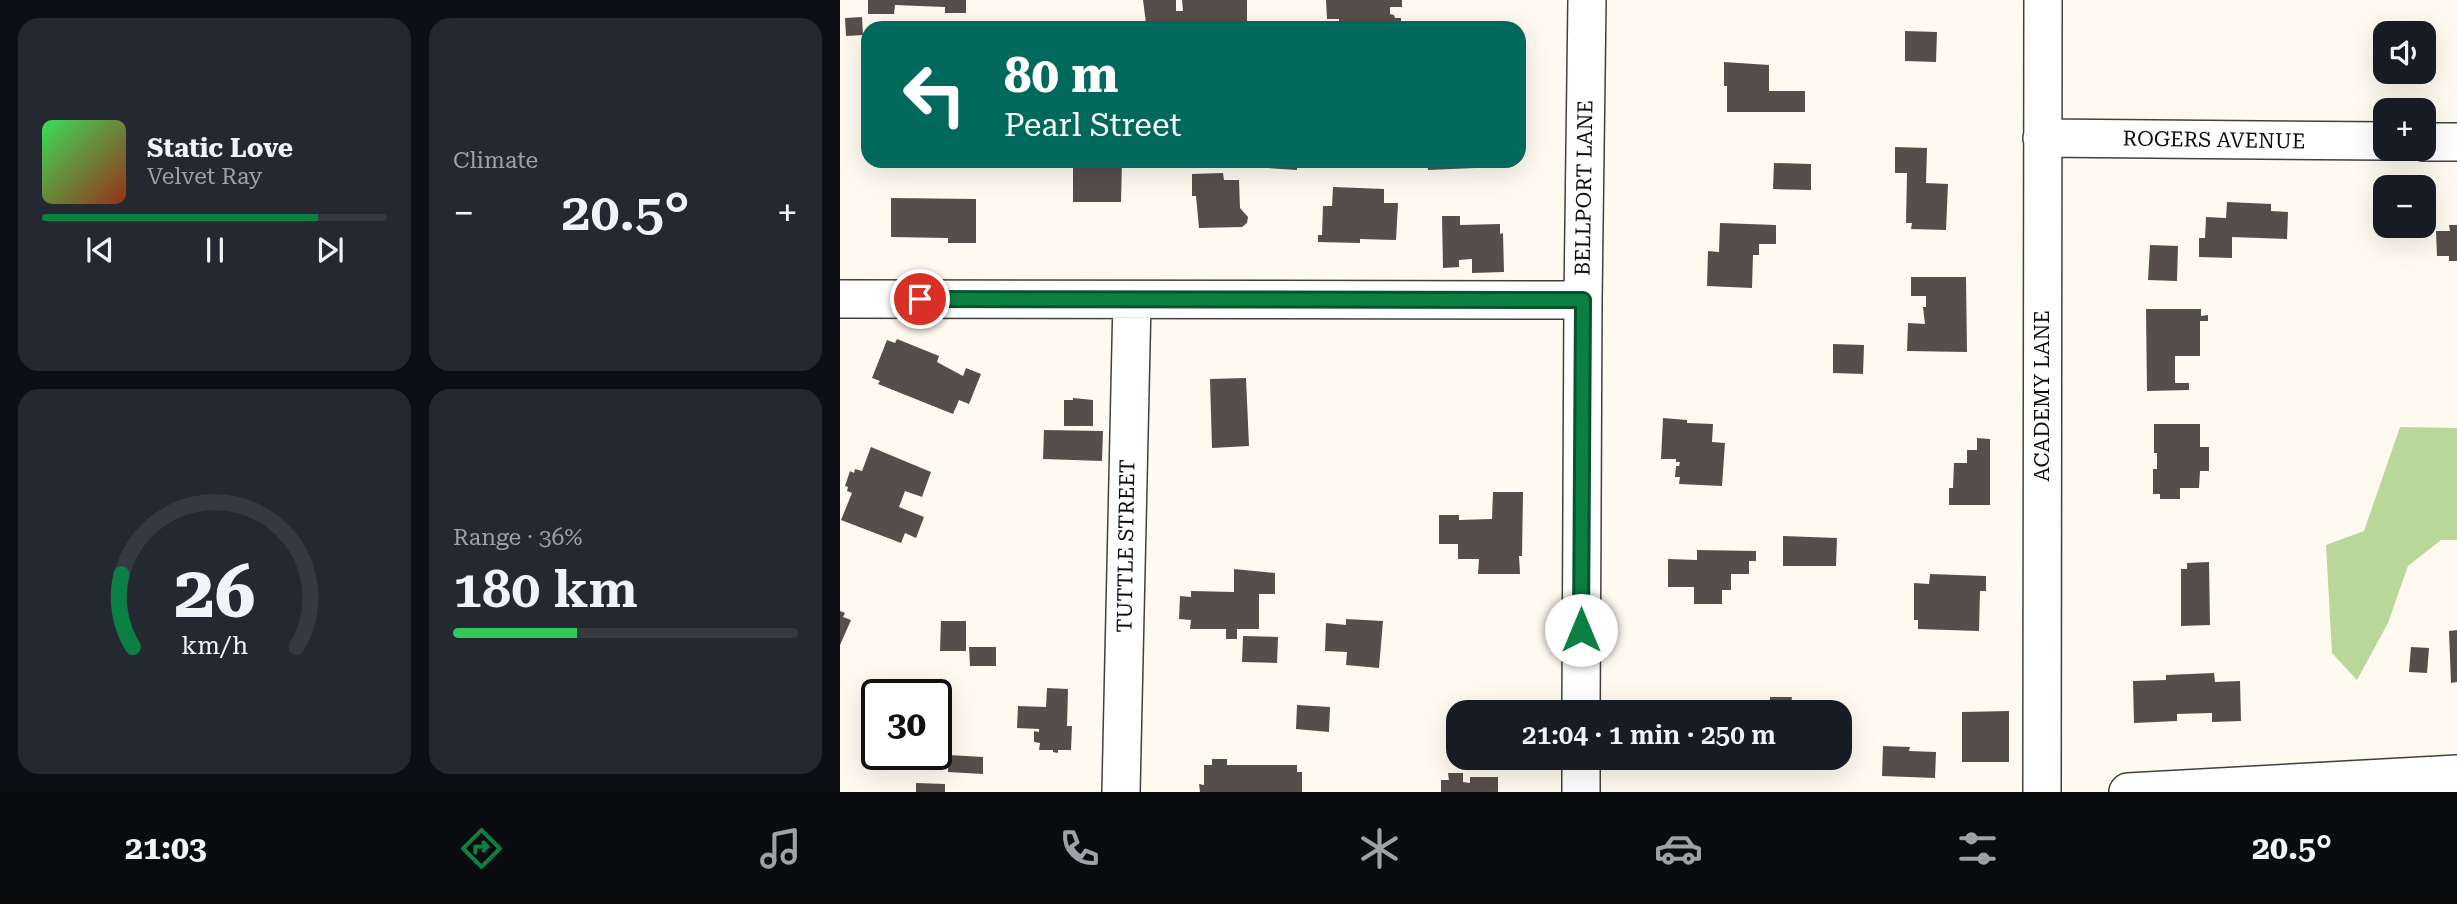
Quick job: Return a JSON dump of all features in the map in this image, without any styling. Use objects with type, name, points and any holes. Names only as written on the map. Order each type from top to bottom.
[{"type":"street","name":"BELLPORT LANE","points":[[1581,700],[1587,0]]},
{"type":"street","name":"ACADEMY LANE","points":[[2042,792],[2043,0]]},
{"type":"street","name":"ROGERS AVENUE","points":[[2042,138],[2373,141]]},
{"type":"street","points":[[2436,142],[2457,142]]},
{"type":"street","points":[[840,299],[1583,300]]},
{"type":"street","name":"TUTTLE STREET","points":[[1121,792],[1132,300]]},
{"type":"street","points":[[1580,792],[1581,770]]},
{"type":"street","points":[[2128,792],[2457,774]]},
{"type":"green space","points":[[2400,427],[2457,428],[2457,540],[2441,540],[2408,566],[2388,623],[2357,680],[2332,653],[2326,545],[2364,531]]},
{"type":"building","points":[[868,0],[966,0],[966,13],[945,13],[945,7],[895,5],[894,14],[868,14]]},
{"type":"building","points":[[1143,0],[1176,0],[1176,11],[1183,11],[1182,0],[1247,0],[1247,21],[1146,21]]},
{"type":"building","points":[[1326,0],[1402,0],[1402,7],[1390,7],[1390,14],[1401,18],[1401,21],[1327,19]]},
{"type":"building","points":[[862,17],[861,35],[846,36],[845,18]]},
{"type":"building","points":[[1905,31],[1937,32],[1936,62],[1905,61]]},
{"type":"building","points":[[1724,62],[1769,65],[1769,91],[1805,91],[1805,112],[1727,112]]},
{"type":"building","points":[[1895,147],[1927,148],[1926,183],[1948,184],[1946,230],[1911,229],[1912,223],[1906,223],[1907,173],[1895,173]]},
{"type":"building","points":[[1774,163],[1811,164],[1811,190],[1773,189]]},
{"type":"building","points":[[1073,168],[1122,168],[1121,202],[1073,202]]},
{"type":"building","points":[[1428,168],[1475,168],[1428,170]]},
{"type":"building","points":[[1223,173],[1224,180],[1239,180],[1240,208],[1248,217],[1247,223],[1242,227],[1199,228],[1196,196],[1192,196],[1192,174]]},
{"type":"building","points":[[1333,187],[1384,189],[1384,203],[1398,203],[1396,240],[1318,242],[1318,235],[1322,235],[1323,206],[1332,206]]},
{"type":"building","points":[[891,198],[976,199],[976,243],[948,243],[948,238],[891,237]]},
{"type":"building","points":[[2227,202],[2271,204],[2271,211],[2288,212],[2287,239],[2232,237],[2232,258],[2199,257],[2199,238],[2205,238],[2206,217],[2226,218]]},
{"type":"building","points":[[1442,216],[1460,216],[1460,225],[1500,224],[1500,234],[1503,233],[1504,272],[1472,273],[1472,259],[1459,260],[1459,267],[1443,268]]},
{"type":"building","points":[[1720,223],[1776,225],[1776,244],[1759,244],[1759,255],[1753,255],[1752,288],[1707,286],[1708,251],[1719,252]]},
{"type":"building","points":[[2449,225],[2457,225],[2457,261],[2449,261],[2449,256],[2437,256],[2436,231],[2450,231]]},
{"type":"building","points":[[2150,245],[2178,246],[2177,281],[2148,280]]},
{"type":"building","points":[[1911,277],[1966,277],[1967,352],[1907,351],[1908,323],[1925,324],[1923,307],[1926,307],[1926,296],[1911,296]]},
{"type":"building","points":[[2146,309],[2201,309],[2201,316],[2208,315],[2208,321],[2200,321],[2200,356],[2175,356],[2175,383],[2189,383],[2189,390],[2147,391]]},
{"type":"building","points":[[897,339],[939,356],[937,362],[963,376],[966,368],[981,374],[969,404],[959,400],[953,414],[878,384],[880,381],[872,378],[887,340],[895,343]]},
{"type":"building","points":[[1833,344],[1864,345],[1863,374],[1833,373]]},
{"type":"building","points":[[1246,378],[1249,446],[1212,448],[1210,379]]},
{"type":"building","points":[[1064,400],[1093,400],[1093,426],[1064,426]]},
{"type":"building","points":[[1663,418],[1687,420],[1687,423],[1713,424],[1712,442],[1725,443],[1722,486],[1679,484],[1680,477],[1675,477],[1676,466],[1679,466],[1680,462],[1676,462],[1676,459],[1661,459]]},
{"type":"building","points":[[2154,424],[2200,424],[2200,447],[2209,447],[2209,471],[2200,471],[2199,488],[2180,488],[2180,499],[2160,499],[2160,494],[2153,494],[2153,469],[2157,469]]},
{"type":"building","points":[[1044,430],[1103,431],[1102,461],[1043,459]]},
{"type":"building","points":[[1977,438],[1990,439],[1990,505],[1949,505],[1954,463],[1967,463],[1967,450],[1977,450]]},
{"type":"building","points":[[871,447],[931,472],[922,497],[905,491],[899,507],[924,517],[916,538],[905,533],[901,543],[841,520],[852,493],[847,491],[848,487],[845,486],[850,471],[862,471]]},
{"type":"building","points":[[1493,492],[1523,492],[1520,574],[1478,574],[1479,559],[1458,559],[1458,544],[1439,544],[1439,515],[1459,515],[1459,520],[1492,519]]},
{"type":"building","points":[[1783,536],[1837,538],[1836,566],[1783,566]]},
{"type":"building","points":[[1697,550],[1756,551],[1756,561],[1749,561],[1749,574],[1731,574],[1731,590],[1722,590],[1722,604],[1694,604],[1694,587],[1668,587],[1668,559],[1697,560]]},
{"type":"building","points":[[2209,562],[2210,625],[2181,626],[2181,569],[2187,569],[2187,563]]},
{"type":"building","points":[[1234,569],[1275,573],[1275,594],[1259,594],[1259,629],[1237,629],[1237,639],[1226,639],[1226,629],[1190,629],[1191,620],[1179,619],[1180,596],[1191,597],[1191,591],[1234,592]]},
{"type":"building","points":[[1930,574],[1986,576],[1986,591],[1980,591],[1979,631],[1918,629],[1918,620],[1914,620],[1914,583],[1929,584]]},
{"type":"building","points":[[840,611],[845,613],[843,617],[851,620],[840,645]]},
{"type":"building","points":[[1346,619],[1383,621],[1379,668],[1346,665],[1347,652],[1325,651],[1326,623],[1346,625]]},
{"type":"building","points":[[941,621],[966,621],[966,651],[940,651]]},
{"type":"building","points":[[2457,630],[2457,682],[2451,683],[2449,631]]},
{"type":"building","points":[[1243,636],[1278,637],[1277,663],[1242,662]]},
{"type":"building","points":[[969,647],[996,647],[996,666],[970,666]]},
{"type":"building","points":[[2411,647],[2429,648],[2427,673],[2409,672]]},
{"type":"building","points":[[2214,673],[2215,682],[2240,681],[2241,721],[2212,722],[2212,713],[2177,714],[2177,721],[2134,723],[2133,681],[2166,680],[2166,675]]},
{"type":"building","points":[[1047,688],[1068,689],[1067,726],[1072,726],[1071,750],[1058,750],[1058,753],[1053,750],[1039,750],[1040,743],[1034,742],[1034,731],[1039,732],[1039,729],[1017,728],[1018,706],[1046,707]]},
{"type":"building","points":[[1770,697],[1792,697],[1792,700],[1770,700]]},
{"type":"building","points":[[1297,705],[1330,707],[1329,732],[1296,729]]},
{"type":"building","points":[[2009,711],[2009,762],[1962,762],[1962,712]]},
{"type":"building","points":[[1883,746],[1936,752],[1935,778],[1882,776]]},
{"type":"building","points":[[952,755],[983,757],[983,774],[948,772],[952,770]]},
{"type":"building","points":[[1212,759],[1227,759],[1227,765],[1297,765],[1297,772],[1302,772],[1302,792],[1200,792],[1199,784],[1204,785],[1204,765],[1212,765]]},
{"type":"building","points":[[1448,773],[1463,773],[1463,782],[1470,783],[1470,777],[1498,777],[1498,792],[1441,792],[1441,780],[1449,780]]},
{"type":"building","points":[[916,783],[945,784],[945,792],[916,792]]},
{"type":"route","points":[[920,299],[1583,300],[1581,630]]}]
